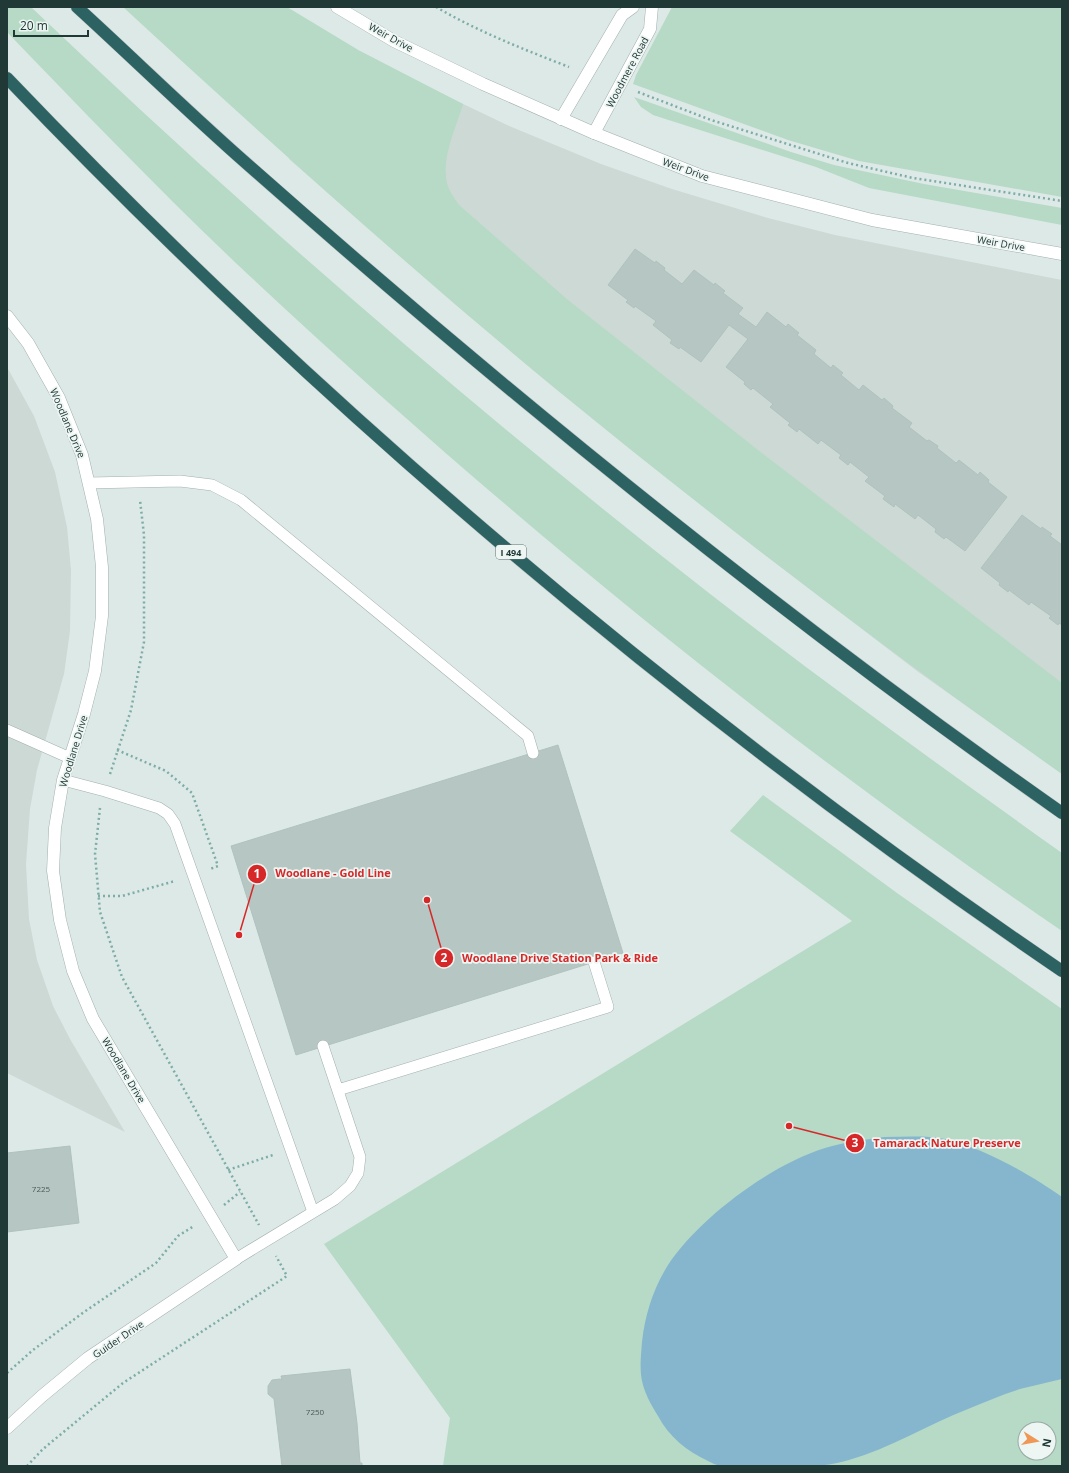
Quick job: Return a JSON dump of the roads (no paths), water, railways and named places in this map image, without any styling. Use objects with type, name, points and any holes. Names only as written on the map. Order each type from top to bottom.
[{"type":"highway","points":[[77,7],[243,160],[369,271],[499,381],[677,527],[937,724],[1062,813]]},
{"type":"highway","name":"I 494","points":[[7,78],[137,211],[286,354],[386,444],[546,582],[646,664],[818,798],[1062,971]]},
{"type":"street","name":"Weir Drive","points":[[337,7],[394,41],[482,84],[594,134],[702,176],[865,218],[1062,254]]},
{"type":"street","points":[[561,119],[622,15],[633,7]]},
{"type":"street","name":"Woodmere Road","points":[[594,134],[650,29],[652,7]]},
{"type":"street","name":"Woodlane Drive","points":[[7,316],[28,343],[59,398],[82,455],[97,519],[102,567],[102,616],[96,671],[63,780],[55,828],[53,871],[60,920],[73,971],[93,1019],[236,1259]]},
{"type":"street","name":"Guider Drive","points":[[7,1428],[42,1396],[88,1358],[236,1259]]},
{"type":"lane","points":[[89,483],[180,481],[212,485],[242,500],[528,736],[533,753]]},
{"type":"lane","points":[[7,730],[70,758]]},
{"type":"lane","points":[[63,780],[159,808],[168,814],[175,824],[313,1212]]},
{"type":"lane","points":[[338,1090],[608,1007],[594,962]]},
{"type":"lane","points":[[236,1259],[335,1199],[350,1186],[358,1173],[360,1157],[323,1046]]},
{"type":"water","points":[[884,1137],[930,1137],[945,1139],[974,1148],[1021,1171],[1062,1197],[1062,1379],[1024,1388],[1003,1395],[953,1415],[880,1449],[838,1463],[816,1466],[725,1467],[714,1464],[693,1453],[679,1443],[662,1424],[647,1397],[641,1375],[642,1342],[645,1322],[658,1283],[668,1265],[681,1247],[698,1229],[738,1195],[759,1180],[804,1156],[825,1148]]},
{"type":"place","name":"Woodlane Drive Station Park & Ride","points":[[427,900]]},
{"type":"place","name":"Woodlane - Gold Line","points":[[239,935]]},
{"type":"place","name":"Tamarack Nature Preserve","points":[[789,1126]]}]
